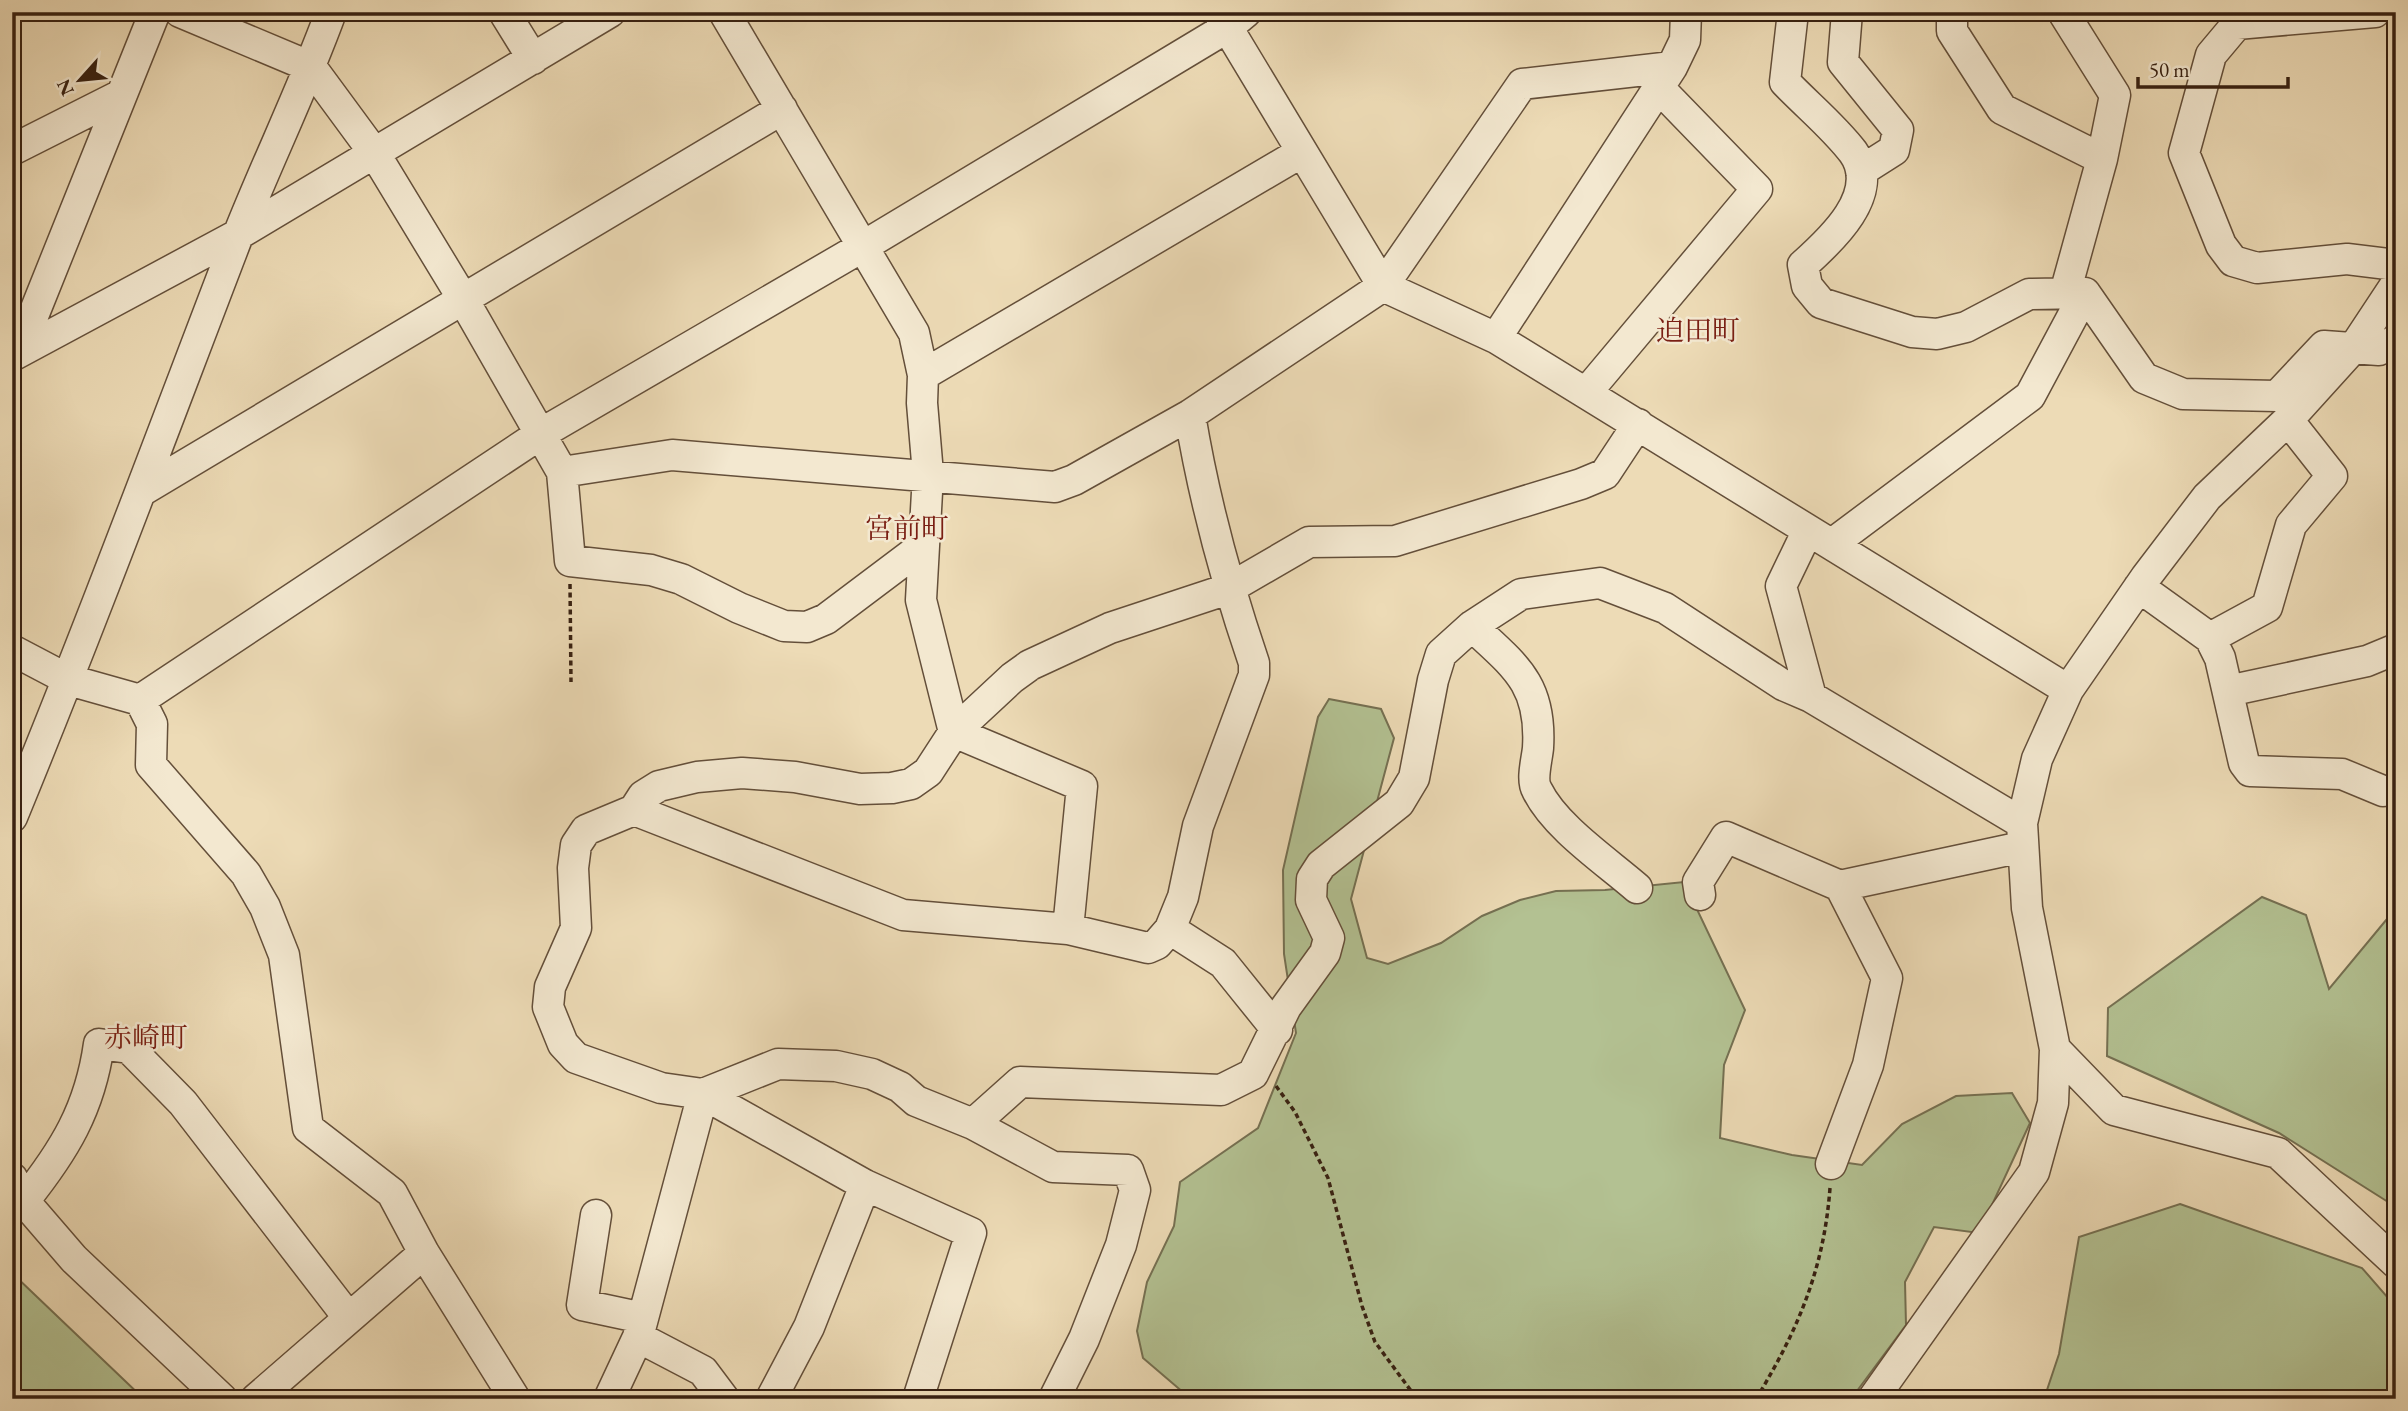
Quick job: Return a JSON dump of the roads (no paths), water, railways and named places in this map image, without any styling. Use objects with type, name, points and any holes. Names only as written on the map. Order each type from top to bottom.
[{"type":"street","points":[[12,353],[25,335],[155,12]]},
{"type":"street","points":[[180,12],[311,67],[375,154],[542,433],[562,472],[570,561],[651,570],[681,579],[739,608],[784,626],[807,627],[826,619],[923,546]]},
{"type":"street","points":[[12,817],[143,490],[239,234],[311,67],[331,12]]},
{"type":"street","points":[[504,12],[533,59]]},
{"type":"street","points":[[12,353],[239,234],[610,12]]},
{"type":"street","points":[[724,12],[914,333],[923,375],[922,403],[928,474],[921,600],[954,732]]},
{"type":"street","points":[[1496,338],[1666,77],[1685,40],[1686,12]]},
{"type":"street","points":[[1793,12],[1785,82],[1854,153],[1861,171],[1860,190],[1847,221],[1803,265],[1807,286],[1821,303],[1912,332],[1937,334],[1966,327],[2029,294],[2075,293]]},
{"type":"street","points":[[1847,12],[1843,62],[1898,130],[1894,150],[1861,171]]},
{"type":"street","points":[[1952,12],[1952,31],[2002,109],[2102,159]]},
{"type":"street","points":[[1811,697],[1781,586],[1820,537],[2030,396],[2075,293],[2115,95],[2063,12]]},
{"type":"street","points":[[2375,12],[2236,18],[2211,55],[2184,153],[2221,245],[2233,261],[2257,268],[2347,259],[2396,265]]},
{"type":"street","points":[[140,700],[542,433],[862,247],[1231,17],[1302,152],[1383,286],[1496,338],[2068,690]]},
{"type":"street","points":[[562,472],[672,455],[928,474],[1055,487],[1074,480],[1190,415],[1383,286],[1522,84],[1666,77]]},
{"type":"street","points":[[1586,393],[1757,189],[1666,77]]},
{"type":"street","points":[[12,150],[119,96]]},
{"type":"street","points":[[143,490],[782,109]]},
{"type":"street","points":[[923,375],[1302,152]]},
{"type":"street","points":[[1873,1399],[2034,1172],[2053,1103],[2055,1049],[2028,908],[2022,835],[2037,759],[2068,690],[2139,587],[2207,497],[2288,420],[2355,346],[2396,284]]},
{"type":"street","points":[[2075,293],[2144,378],[2183,394],[2277,396],[2324,346],[2355,346],[2379,350],[2396,340]]},
{"type":"street","points":[[634,810],[903,915],[1068,929],[1148,948],[1157,944],[1170,929],[1183,897],[1198,825],[1212,796],[1254,675],[1254,663],[1228,589],[1200,475],[1190,415]]},
{"type":"street","points":[[2210,638],[2267,607],[2291,525],[2332,477],[2288,420]]},
{"type":"street","points":[[918,1399],[971,1233],[865,1185],[703,1094],[661,1088],[576,1058],[563,1044],[548,1007],[550,987],[576,928],[573,868],[576,845],[586,830],[634,810],[643,796],[659,786],[696,777],[742,774],[795,777],[860,789],[911,784],[928,772],[954,732],[1030,665],[1110,628],[1228,589],[1310,542],[1395,541],[1581,484],[1605,474],[1638,424]]},
{"type":"street","points":[[973,1124],[1020,1082],[1221,1090],[1253,1074],[1286,1007],[1325,953],[1329,938],[1311,900],[1312,879],[1321,865],[1399,803],[1414,778],[1433,680],[1441,654],[1472,626],[1521,594],[1600,583],[1665,608],[1783,685],[1811,697],[2022,835]]},
{"type":"street","points":[[2139,587],[2210,638],[2220,658],[2244,763],[2250,771],[2342,774],[2384,791]]},
{"type":"street","points":[[1472,626],[1517,668],[1535,699],[1538,744],[1535,788],[1552,813],[1637,888]]},
{"type":"street","points":[[2228,691],[2367,661],[2396,649]]},
{"type":"street","points":[[12,650],[69,680],[140,700],[152,724],[151,765],[246,873],[284,955],[308,1128],[392,1192],[424,1253],[514,1399]]},
{"type":"street","points":[[954,732],[1082,786],[1068,929]]},
{"type":"street","points":[[1700,895],[1698,882],[1726,837],[1840,886],[2022,835]]},
{"type":"street","points":[[1831,1164],[1868,1065],[1887,978],[1840,886]]},
{"type":"street","points":[[1170,929],[1223,963],[1277,1030]]},
{"type":"street","points":[[222,1399],[74,1259],[16,1200],[61,1154],[94,1081],[99,1044],[129,1048],[183,1103],[348,1317]]},
{"type":"street","points":[[2055,1049],[2114,1110],[2278,1153],[2396,1263]]},
{"type":"street","points":[[703,1094],[778,1064],[836,1066],[872,1074],[900,1087],[916,1101],[973,1124],[1053,1167],[1128,1170],[1135,1191],[1116,1256],[1084,1339],[1054,1399]]},
{"type":"street","points":[[609,1399],[640,1328],[703,1094]]},
{"type":"street","points":[[771,1399],[809,1328],[865,1185]]},
{"type":"street","points":[[596,1215],[582,1305],[640,1328],[703,1371],[724,1399]]},
{"type":"street","points":[[256,1399],[424,1253]]},
{"type":"district","name":"迫田町","points":[[1698,330]]},
{"type":"district","name":"宮前町","points":[[907,528]]},
{"type":"district","name":"赤崎町","points":[[146,1037]]}]
